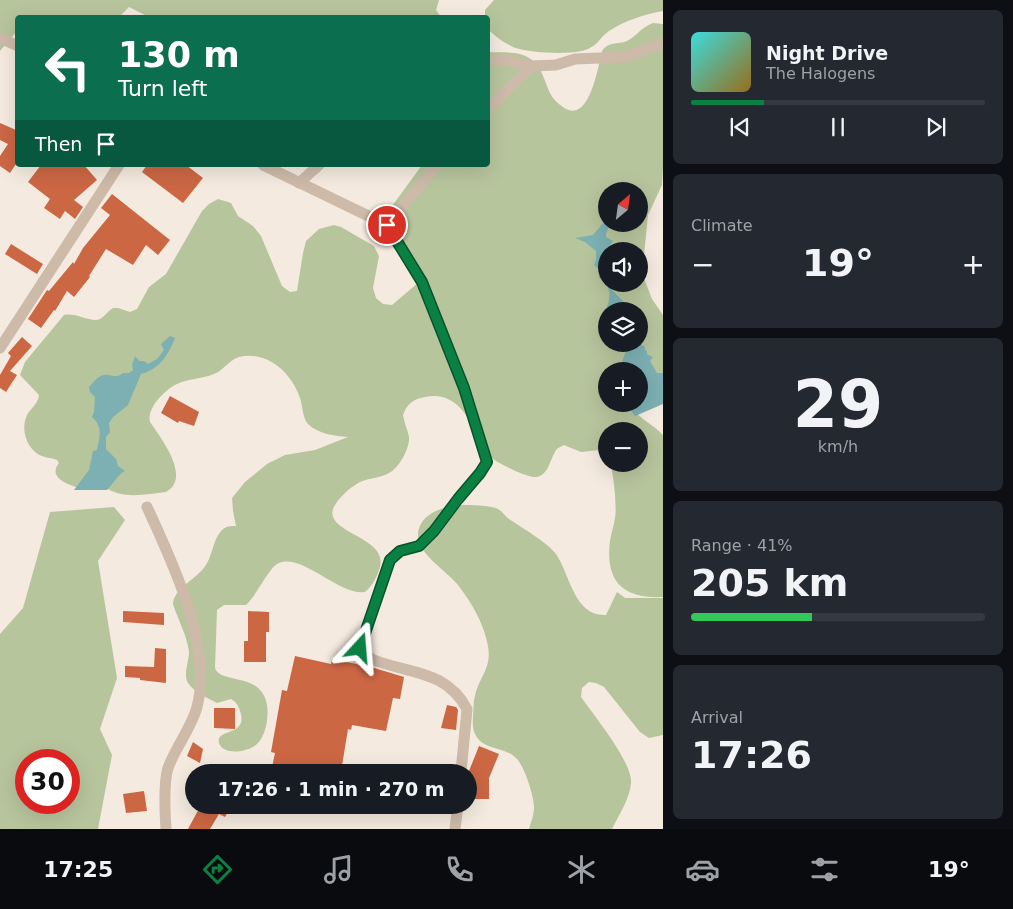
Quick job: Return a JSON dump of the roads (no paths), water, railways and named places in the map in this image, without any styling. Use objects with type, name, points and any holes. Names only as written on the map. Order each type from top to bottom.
[{"type":"street","points":[[0,38],[15,45]]},
{"type":"street","points":[[490,60],[505,60],[531,66],[556,65],[575,59],[625,57],[663,43]]},
{"type":"street","points":[[490,107],[531,66]]},
{"type":"street","points":[[0,348],[118,167]]},
{"type":"street","points":[[267,167],[387,225],[422,282],[464,388],[487,462],[434,531],[419,546],[400,551],[390,560],[360,648],[373,659],[423,673],[450,686],[463,701],[467,709],[462,764]]},
{"type":"street","points":[[299,183],[316,167]]},
{"type":"street","points":[[387,225],[435,167]]},
{"type":"street","points":[[147,507],[170,555],[190,615],[199,651],[200,684],[198,704],[192,724],[167,770],[166,829]]},
{"type":"street","points":[[455,829],[457,814]]},
{"type":"water","points":[[598,229],[598,232],[607,232],[606,237],[613,241],[598,242],[598,268],[594,265],[596,251],[585,242],[575,238],[593,235]]},
{"type":"water","points":[[609,292],[614,292],[623,301],[608,302]]},
{"type":"water","points":[[170,336],[175,338],[166,356],[153,369],[141,374],[128,405],[113,417],[109,423],[110,432],[106,437],[106,449],[116,459],[118,466],[125,471],[107,490],[74,490],[89,470],[93,451],[97,450],[99,440],[98,424],[92,417],[95,397],[90,392],[89,387],[103,375],[115,376],[129,373],[133,370],[132,365],[135,356],[139,361],[144,361],[148,364],[157,359],[164,350],[161,344]]},
{"type":"water","points":[[625,352],[647,352],[647,354],[653,357],[650,361],[657,373],[663,373],[663,404],[648,410],[648,362],[622,362]]},
{"type":"water","points":[[632,412],[644,412],[635,416]]}]
